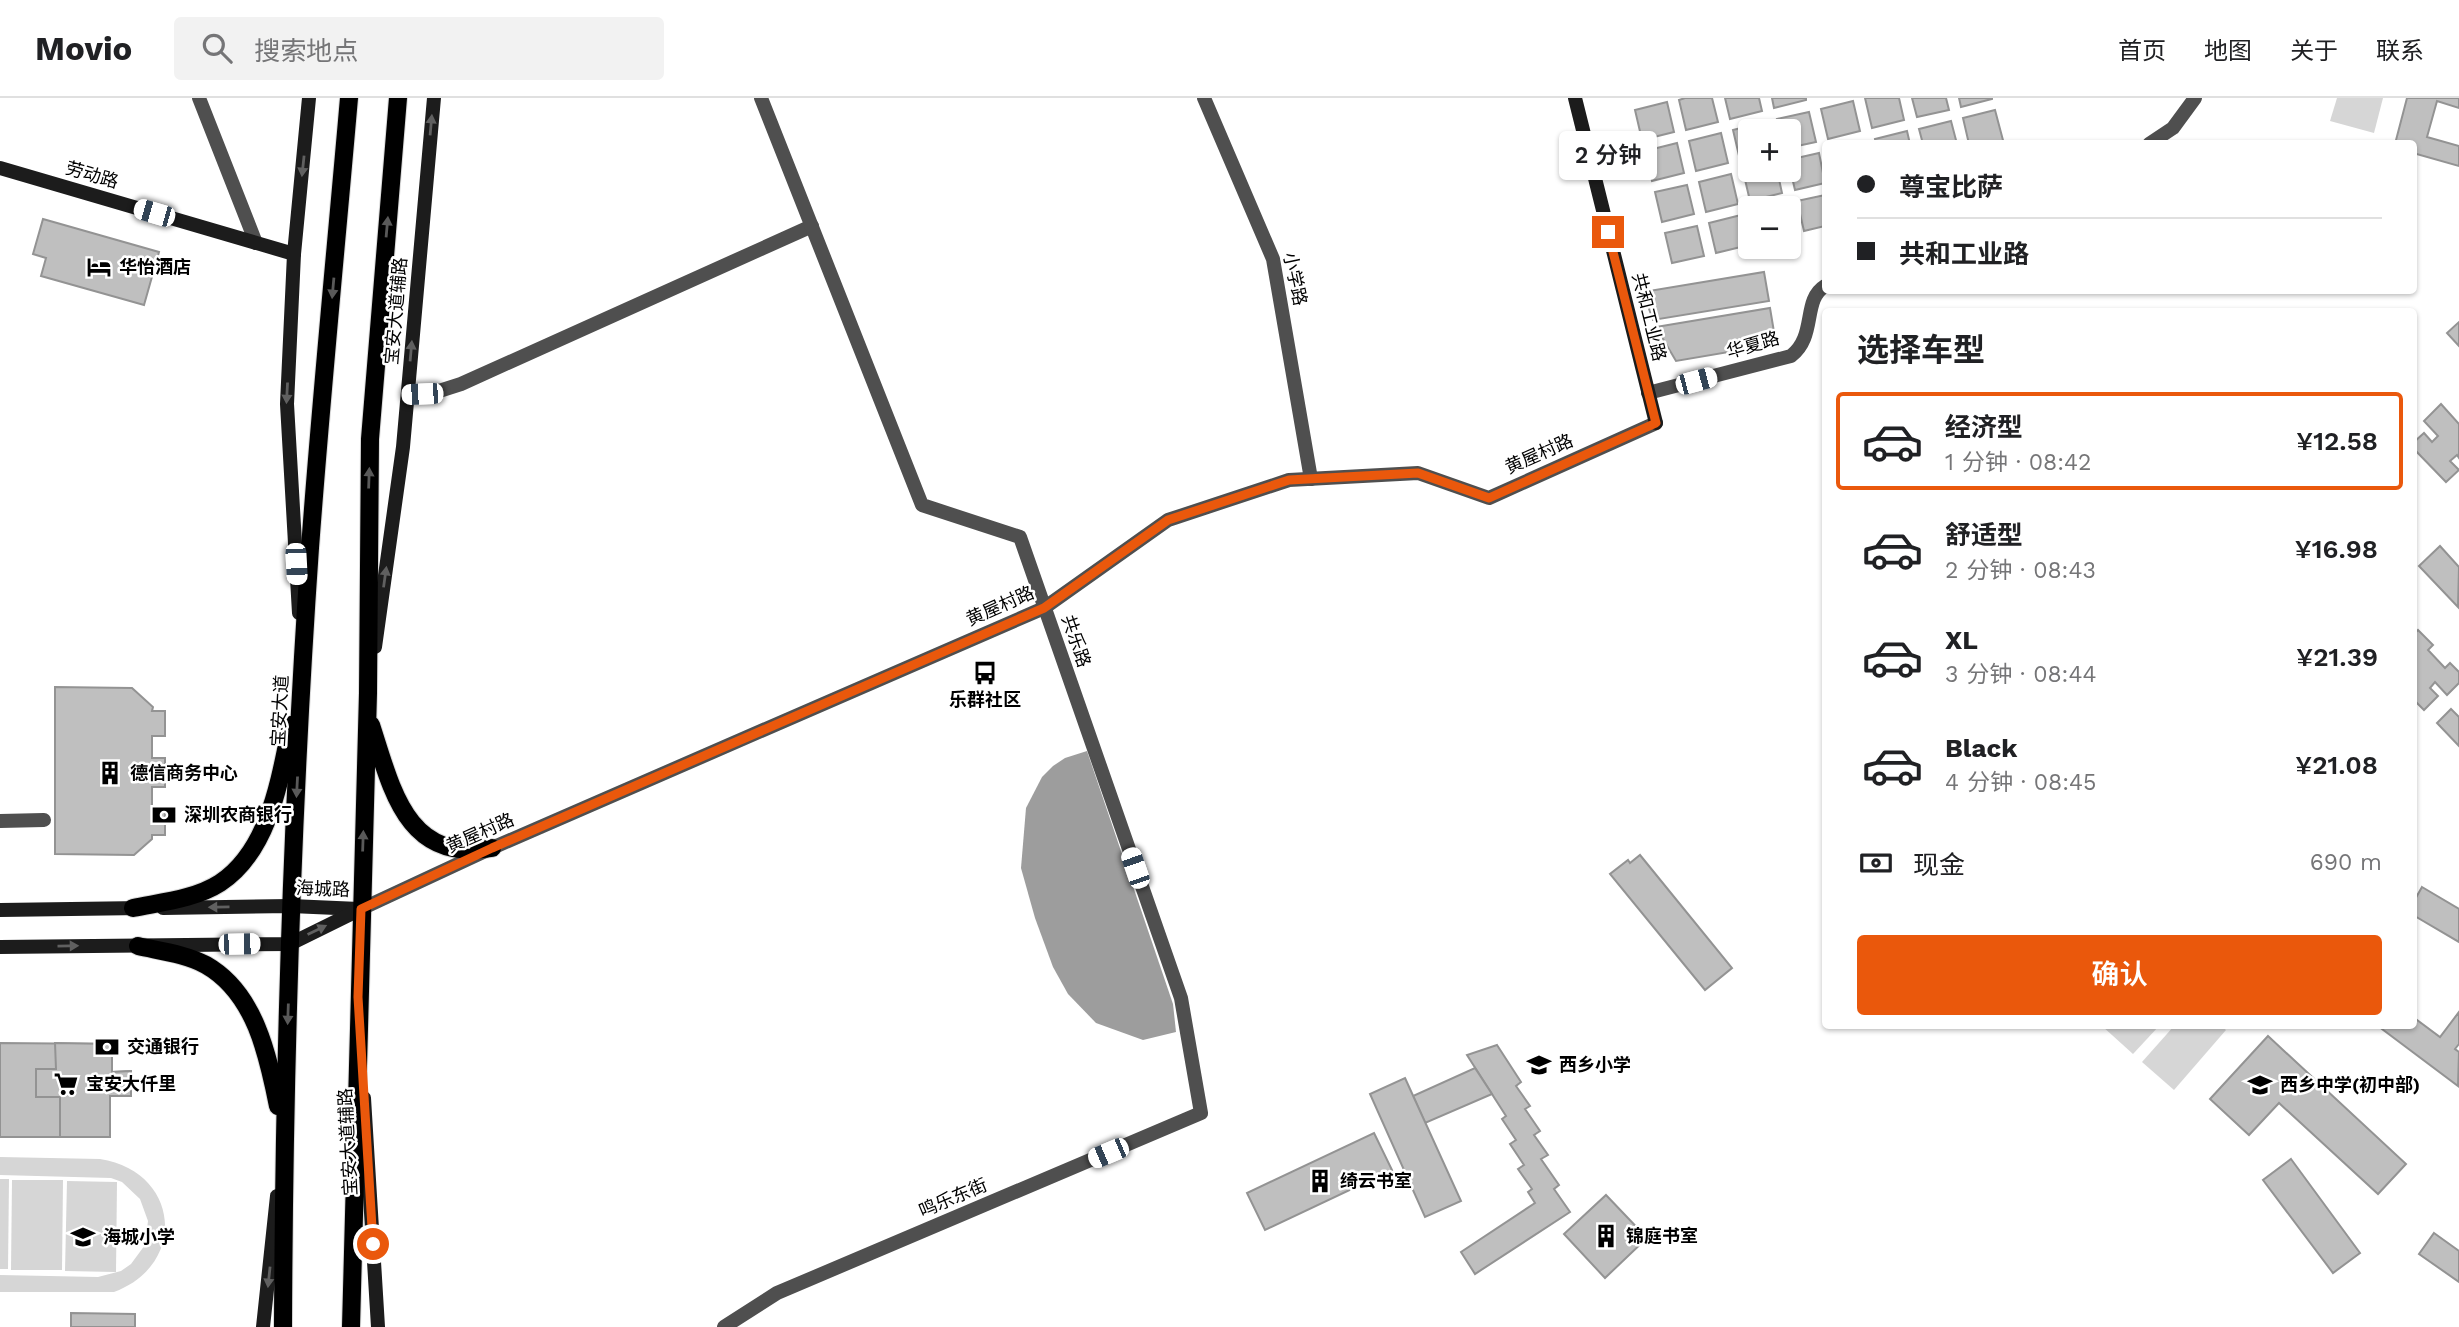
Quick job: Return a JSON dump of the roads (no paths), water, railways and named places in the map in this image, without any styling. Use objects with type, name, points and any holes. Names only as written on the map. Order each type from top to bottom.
[{"type":"main road","points":[[133,908],[178,899],[219,883],[236,870],[261,835],[283,767],[303,670],[287,404],[294,254],[309,98]]},
{"type":"main road","name":"宝安大道","points":[[283,1327],[284,1136],[291,906],[303,670],[310,546],[349,98]]},
{"type":"main road","points":[[351,1327],[368,693],[370,439],[398,98]]},
{"type":"main road","name":"宝安大道辅路","points":[[368,693],[403,447],[434,98]]},
{"type":"main road","name":"共和工业路","points":[[1575,98],[1656,423]]},
{"type":"main road","name":"劳动路","points":[[0,168],[294,254]]},
{"type":"main road","points":[[367,713],[398,801],[423,836],[436,844],[454,849],[474,851],[492,848]]},
{"type":"main road","name":"海城路","points":[[0,910],[291,906],[361,909]]},
{"type":"main road","name":"海城路","points":[[0,947],[290,944],[361,909]]},
{"type":"main road","points":[[138,946],[204,964],[222,976],[236,990],[249,1010],[270,1065],[284,1136],[263,1327]]},
{"type":"main road","name":"宝安大道辅路","points":[[358,997],[378,1327]]},
{"type":"street","points":[[199,98],[256,243]]},
{"type":"street","name":"共乐路","points":[[761,98],[922,505],[1020,537],[1181,998],[1201,1113]]},
{"type":"street","name":"小学路","points":[[1204,98],[1273,259],[1311,479]]},
{"type":"street","points":[[2155,140],[2173,128],[2195,98]]},
{"type":"street","points":[[408,394],[436,391],[461,384],[812,226]]},
{"type":"street","name":"华夏路","points":[[1648,393],[1791,356],[1800,349],[1805,339],[1815,294],[1822,288]]},
{"type":"street","name":"黄屋村路","points":[[361,909],[492,848],[1044,608],[1168,520],[1289,480],[1418,473],[1489,498],[1656,423]]},
{"type":"street","points":[[0,821],[44,820]]},
{"type":"street","name":"鸣乐东街","points":[[730,1325],[777,1293],[1201,1113]]},
{"type":"place","name":"华怡酒店","points":[[99,267]]},
{"type":"place","name":"乐群社区","points":[[985,673]]},
{"type":"place","name":"德信商务中心","points":[[110,773]]},
{"type":"place","name":"深圳农商银行","points":[[164,815]]},
{"type":"place","name":"交通银行","points":[[107,1047]]},
{"type":"place","name":"西乡小学","points":[[1539,1065]]},
{"type":"place","name":"宝安大仟里","points":[[66,1084]]},
{"type":"place","name":"西乡中学(初中部)","points":[[2260,1085]]},
{"type":"place","name":"绮云书室","points":[[1320,1181]]},
{"type":"place","name":"锦庭书室","points":[[1606,1236]]},
{"type":"place","name":"海城小学","points":[[83,1237]]}]
